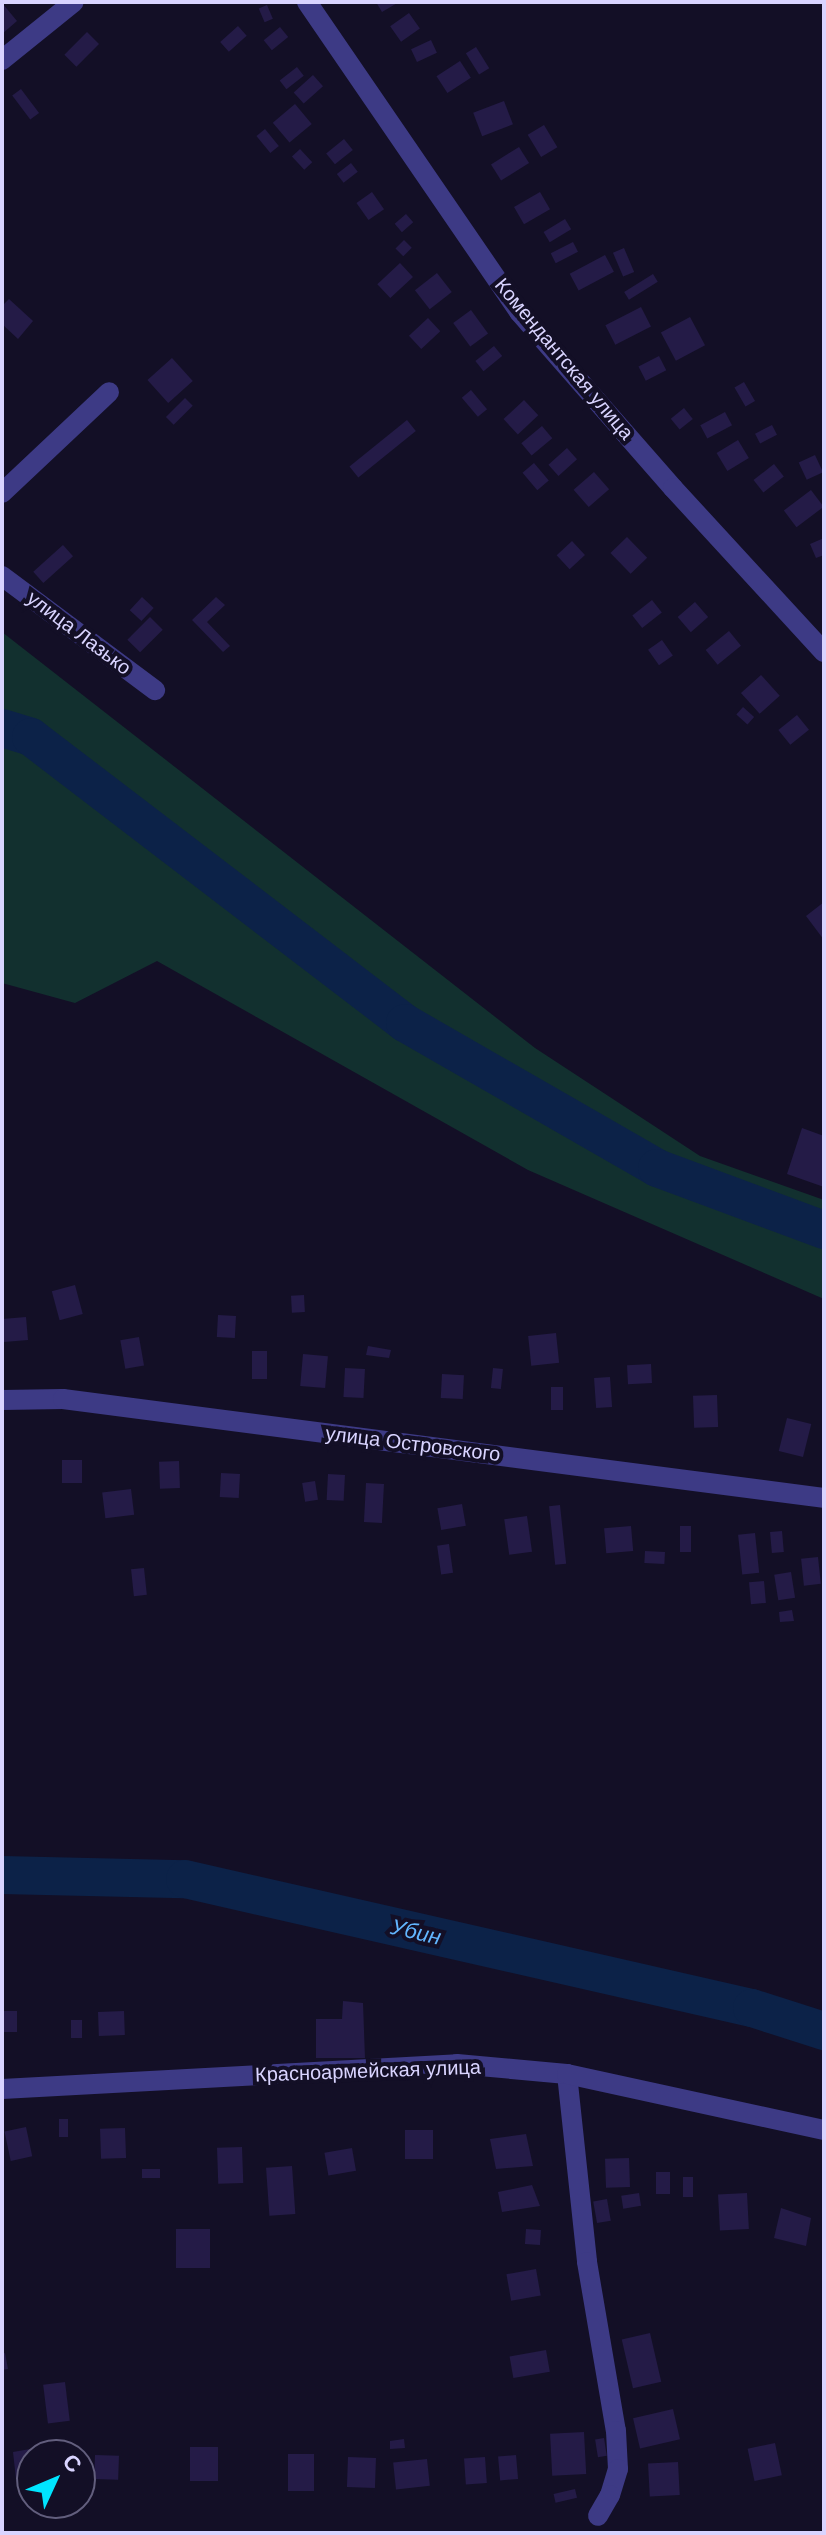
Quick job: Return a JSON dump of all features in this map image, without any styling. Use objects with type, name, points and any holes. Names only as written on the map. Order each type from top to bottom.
[{"type":"street","points":[[2,60],[74,2]]},
{"type":"street","name":"Комендантская улица","points":[[307,2],[519,312],[673,488],[824,652]]},
{"type":"street","points":[[2,493],[109,392]]},
{"type":"street","name":"улица Лазько","points":[[2,576],[155,690]]},
{"type":"street","name":"улица Островского","points":[[2,1400],[63,1399],[824,1498]]},
{"type":"street","name":"Красноармейская улица","points":[[2,2089],[457,2064],[567,2074],[824,2130]]},
{"type":"street","points":[[567,2074],[587,2262],[616,2431],[618,2469],[610,2495],[598,2516]]},
{"type":"green space","points":[[2,632],[535,1048],[700,1156],[824,1200],[824,1299],[528,1170],[157,961],[75,1003],[2,983]]},
{"type":"building","points":[[376,2],[399,2],[382,12]]},
{"type":"building","points":[[2,3],[17,21],[2,34]]},
{"type":"building","points":[[267,5],[273,19],[265,22],[259,9]]},
{"type":"building","points":[[409,13],[420,29],[401,42],[390,26]]},
{"type":"building","points":[[238,26],[247,36],[229,52],[220,42]]},
{"type":"building","points":[[280,27],[288,37],[272,50],[264,40]]},
{"type":"building","points":[[87,32],[99,44],[76,67],[64,55]]},
{"type":"building","points":[[431,40],[437,53],[417,62],[411,49]]},
{"type":"building","points":[[476,47],[489,68],[479,75],[466,53]]},
{"type":"building","points":[[460,61],[471,78],[447,93],[437,76]]},
{"type":"building","points":[[297,67],[304,76],[286,89],[280,81]]},
{"type":"building","points":[[313,75],[323,86],[304,104],[294,92]]},
{"type":"building","points":[[21,89],[39,113],[30,120],[12,96]]},
{"type":"building","points":[[504,101],[513,124],[482,136],[473,113]]},
{"type":"building","points":[[295,104],[312,124],[289,143],[273,123]]},
{"type":"building","points":[[544,125],[557,147],[541,157],[528,135]]},
{"type":"building","points":[[265,129],[279,146],[270,153],[256,136]]},
{"type":"building","points":[[344,139],[353,150],[335,164],[326,153]]},
{"type":"building","points":[[519,147],[529,163],[501,181],[491,164]]},
{"type":"building","points":[[300,149],[312,162],[304,170],[292,157]]},
{"type":"building","points":[[351,163],[358,172],[344,183],[337,174]]},
{"type":"building","points":[[372,192],[384,209],[368,220],[356,203]]},
{"type":"building","points":[[540,192],[550,209],[524,224],[514,207]]},
{"type":"building","points":[[406,214],[413,222],[402,232],[395,224]]},
{"type":"building","points":[[565,219],[571,229],[550,242],[544,232]]},
{"type":"building","points":[[404,240],[412,248],[403,256],[396,248]]},
{"type":"building","points":[[573,242],[578,252],[556,263],[551,253]]},
{"type":"building","points":[[624,248],[634,272],[623,277],[613,253]]},
{"type":"building","points":[[605,255],[614,272],[579,291],[570,274]]},
{"type":"building","points":[[400,263],[413,277],[390,298],[377,284]]},
{"type":"building","points":[[437,273],[452,292],[430,309],[415,290]]},
{"type":"building","points":[[653,274],[658,282],[629,300],[624,292]]},
{"type":"building","points":[[9,299],[33,321],[18,339],[2,324],[2,306]]},
{"type":"building","points":[[641,307],[651,327],[615,345],[605,325]]},
{"type":"building","points":[[471,310],[488,333],[470,346],[453,323]]},
{"type":"building","points":[[690,317],[705,345],[676,361],[661,332]]},
{"type":"building","points":[[428,318],[440,331],[421,349],[409,336]]},
{"type":"building","points":[[494,346],[502,356],[484,371],[475,361]]},
{"type":"building","points":[[659,356],[666,370],[646,381],[639,366]]},
{"type":"building","points":[[172,358],[193,381],[168,403],[147,380]]},
{"type":"building","points":[[744,382],[755,401],[745,407],[734,388]]},
{"type":"building","points":[[471,390],[487,409],[478,417],[462,398]]},
{"type":"building","points":[[185,398],[193,406],[174,425],[166,417]]},
{"type":"building","points":[[524,400],[538,415],[518,434],[504,419]]},
{"type":"building","points":[[684,408],[693,419],[680,430],[671,419]]},
{"type":"building","points":[[725,412],[732,425],[707,438],[700,425]]},
{"type":"building","points":[[407,420],[416,431],[358,477],[349,467]]},
{"type":"building","points":[[772,425],[777,435],[760,443],[755,434]]},
{"type":"building","points":[[542,426],[552,438],[532,456],[521,443]]},
{"type":"building","points":[[738,440],[749,458],[727,471],[717,453]]},
{"type":"building","points":[[567,448],[577,459],[558,476],[548,465]]},
{"type":"building","points":[[815,455],[823,472],[807,480],[799,463]]},
{"type":"building","points":[[534,463],[549,481],[537,490],[523,473]]},
{"type":"building","points":[[774,464],[784,477],[763,493],[754,480]]},
{"type":"building","points":[[594,472],[609,489],[589,507],[574,490]]},
{"type":"building","points":[[811,490],[824,507],[796,527],[784,510]]},
{"type":"building","points":[[627,537],[647,558],[631,574],[610,553]]},
{"type":"building","points":[[824,538],[824,555],[816,558],[810,544]]},
{"type":"building","points":[[572,541],[585,555],[570,569],[557,555]]},
{"type":"building","points":[[63,545],[73,556],[43,583],[33,572]]},
{"type":"building","points":[[142,597],[154,608],[141,621],[130,610]]},
{"type":"building","points":[[216,597],[225,605],[207,622],[230,646],[223,652],[192,620]]},
{"type":"building","points":[[652,600],[662,613],[642,628],[632,615]]},
{"type":"building","points":[[695,602],[708,617],[691,632],[678,617]]},
{"type":"building","points":[[150,617],[163,630],[140,652],[127,640]]},
{"type":"building","points":[[729,631],[741,646],[718,665],[706,650]]},
{"type":"building","points":[[662,640],[673,656],[659,665],[648,650]]},
{"type":"building","points":[[761,675],[780,696],[760,714],[741,693]]},
{"type":"building","points":[[743,707],[754,717],[747,724],[736,714]]},
{"type":"building","points":[[797,715],[809,730],[790,745],[778,730]]},
{"type":"building","points":[[824,902],[824,940],[806,916]]},
{"type":"building","points":[[802,1128],[824,1136],[824,1187],[787,1174]]},
{"type":"building","points":[[75,1285],[83,1314],[60,1320],[52,1291]]},
{"type":"building","points":[[304,1295],[305,1312],[292,1313],[291,1296]]},
{"type":"building","points":[[218,1315],[236,1316],[235,1338],[217,1337]]},
{"type":"building","points":[[26,1317],[28,1340],[4,1342],[2,1319]]},
{"type":"building","points":[[556,1333],[559,1363],[531,1366],[528,1336]]},
{"type":"building","points":[[139,1337],[144,1366],[125,1369],[120,1340]]},
{"type":"building","points":[[368,1346],[391,1350],[389,1358],[366,1355]]},
{"type":"building","points":[[252,1351],[267,1351],[267,1379],[252,1379]]},
{"type":"building","points":[[303,1354],[328,1356],[325,1388],[300,1386]]},
{"type":"building","points":[[651,1364],[652,1383],[628,1384],[627,1365]]},
{"type":"building","points":[[345,1368],[365,1369],[363,1398],[343,1397]]},
{"type":"building","points":[[493,1368],[503,1369],[501,1389],[491,1388]]},
{"type":"building","points":[[442,1374],[464,1375],[463,1399],[441,1398]]},
{"type":"building","points":[[610,1377],[612,1407],[596,1408],[594,1378]]},
{"type":"building","points":[[551,1387],[563,1387],[563,1410],[551,1410]]},
{"type":"building","points":[[717,1395],[718,1427],[694,1428],[693,1396]]},
{"type":"building","points":[[787,1418],[811,1424],[803,1457],[779,1451]]},
{"type":"building","points":[[62,1460],[82,1460],[82,1483],[62,1483]]},
{"type":"building","points":[[179,1461],[180,1488],[160,1489],[159,1462]]},
{"type":"building","points":[[221,1473],[240,1474],[239,1498],[220,1497]]},
{"type":"building","points":[[328,1474],[345,1475],[344,1501],[327,1500]]},
{"type":"building","points":[[315,1481],[318,1500],[305,1502],[302,1483]]},
{"type":"building","points":[[366,1483],[384,1484],[382,1523],[364,1522]]},
{"type":"building","points":[[131,1489],[134,1515],[105,1518],[102,1493]]},
{"type":"building","points":[[462,1504],[466,1526],[441,1530],[437,1508]]},
{"type":"building","points":[[560,1505],[566,1564],[555,1565],[549,1506]]},
{"type":"building","points":[[527,1516],[532,1552],[509,1555],[504,1519]]},
{"type":"building","points":[[631,1526],[633,1551],[606,1553],[604,1528]]},
{"type":"building","points":[[680,1526],[691,1526],[691,1552],[680,1552]]},
{"type":"building","points":[[782,1531],[784,1552],[772,1553],[770,1532]]},
{"type":"building","points":[[755,1533],[759,1573],[742,1575],[738,1535]]},
{"type":"building","points":[[449,1544],[453,1573],[441,1574],[437,1546]]},
{"type":"building","points":[[645,1551],[665,1552],[664,1564],[644,1563]]},
{"type":"building","points":[[818,1557],[821,1584],[804,1586],[801,1559]]},
{"type":"building","points":[[144,1568],[147,1595],[134,1596],[131,1569]]},
{"type":"building","points":[[791,1572],[795,1598],[778,1600],[774,1575]]},
{"type":"building","points":[[764,1581],[766,1603],[751,1604],[749,1582]]},
{"type":"building","points":[[792,1610],[794,1621],[780,1622],[779,1612]]},
{"type":"building","points":[[343,2001],[363,2003],[365,2058],[316,2058],[316,2019],[342,2019]]},
{"type":"building","points":[[2,2011],[17,2011],[17,2032],[2,2032]]},
{"type":"building","points":[[124,2011],[125,2035],[99,2036],[98,2012]]},
{"type":"building","points":[[71,2020],[82,2020],[82,2038],[71,2038]]},
{"type":"building","points":[[59,2119],[68,2119],[68,2137],[59,2137]]},
{"type":"building","points":[[26,2127],[32,2156],[11,2161],[4,2132]]},
{"type":"building","points":[[125,2128],[126,2158],[101,2159],[100,2129]]},
{"type":"building","points":[[405,2130],[433,2130],[433,2159],[405,2159]]},
{"type":"building","points":[[526,2134],[533,2166],[496,2169],[490,2139]]},
{"type":"building","points":[[242,2147],[243,2183],[218,2184],[217,2148]]},
{"type":"building","points":[[352,2148],[356,2171],[328,2176],[324,2153]]},
{"type":"building","points":[[629,2158],[630,2187],[606,2188],[605,2159]]},
{"type":"building","points":[[292,2166],[295,2214],[269,2216],[266,2168]]},
{"type":"building","points":[[142,2169],[160,2169],[160,2178],[142,2178]]},
{"type":"building","points":[[656,2172],[670,2172],[670,2194],[656,2194]]},
{"type":"building","points":[[683,2177],[693,2177],[693,2197],[683,2197]]},
{"type":"building","points":[[532,2185],[540,2206],[502,2212],[498,2192]]},
{"type":"building","points":[[639,2193],[641,2206],[623,2209],[621,2196]]},
{"type":"building","points":[[747,2193],[749,2229],[720,2230],[718,2195]]},
{"type":"building","points":[[607,2199],[611,2221],[597,2223],[593,2201]]},
{"type":"building","points":[[781,2208],[811,2218],[806,2246],[774,2238]]},
{"type":"building","points":[[176,2229],[210,2229],[210,2268],[176,2268]]},
{"type":"building","points":[[526,2229],[541,2230],[540,2245],[525,2244]]},
{"type":"building","points":[[536,2269],[541,2296],[511,2301],[506,2274]]},
{"type":"building","points":[[650,2333],[661,2382],[633,2388],[622,2340]]},
{"type":"building","points":[[546,2350],[550,2372],[513,2378],[510,2356]]},
{"type":"building","points":[[5,2353],[8,2369],[2,2370],[2,2354]]},
{"type":"building","points":[[65,2382],[70,2421],[48,2423],[43,2385]]},
{"type":"building","points":[[673,2409],[680,2439],[640,2448],[633,2418]]},
{"type":"building","points":[[584,2432],[586,2474],[552,2476],[550,2434]]},
{"type":"building","points":[[604,2438],[607,2456],[598,2457],[595,2439]]},
{"type":"building","points":[[404,2439],[405,2448],[390,2449],[390,2441]]},
{"type":"building","points":[[775,2443],[782,2475],[754,2481],[748,2449]]},
{"type":"building","points":[[190,2447],[218,2447],[218,2481],[190,2481]]},
{"type":"building","points":[[16,2451],[16,2479],[13,2452]]},
{"type":"building","points":[[288,2454],[314,2454],[314,2491],[288,2491]]},
{"type":"building","points":[[96,2455],[119,2456],[118,2480],[96,2479]]},
{"type":"building","points":[[516,2455],[518,2479],[500,2480],[498,2457]]},
{"type":"building","points":[[348,2457],[376,2458],[375,2488],[347,2487]]},
{"type":"building","points":[[485,2457],[487,2483],[466,2484],[464,2458]]},
{"type":"building","points":[[427,2459],[430,2486],[396,2489],[393,2463]]},
{"type":"building","points":[[678,2462],[680,2495],[650,2497],[648,2464]]},
{"type":"building","points":[[575,2489],[577,2498],[556,2503],[554,2494]]},
{"type":"waterway","points":[[2,728],[31,737],[405,1023],[657,1168],[824,1230]]},
{"type":"waterway","name":"Убин","points":[[2,1875],[185,1879],[752,2008],[824,2031]]}]
